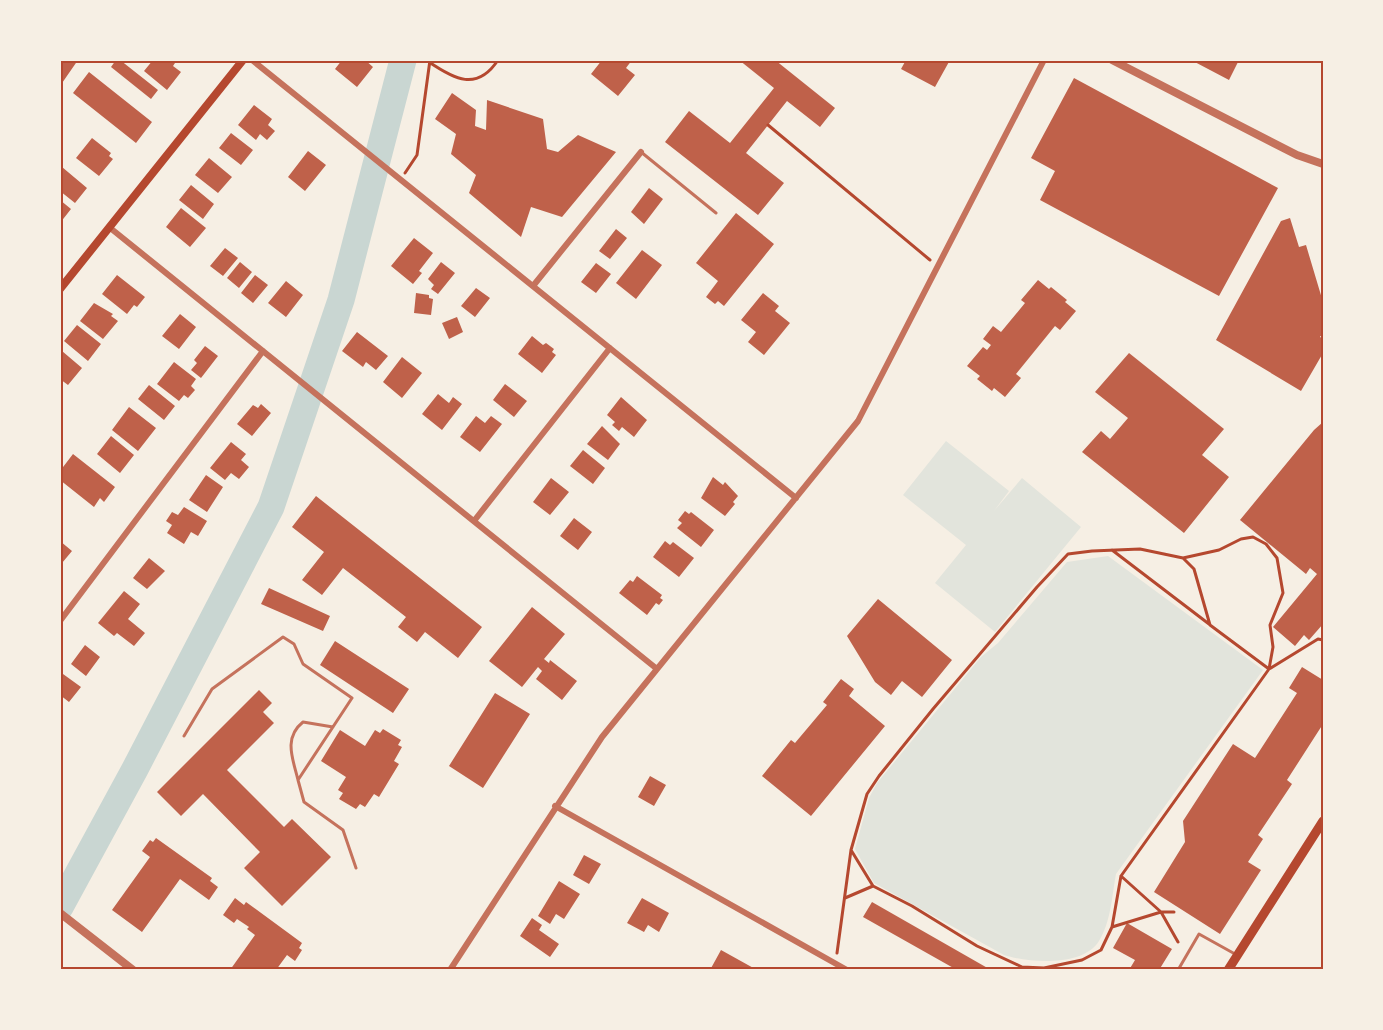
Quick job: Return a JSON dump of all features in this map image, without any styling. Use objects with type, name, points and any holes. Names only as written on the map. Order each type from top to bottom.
[{"type":"main road","points":[[60,289],[243,60]]},
{"type":"main road","points":[[1228,970],[1323,821]]},
{"type":"street","points":[[252,60],[796,498]]},
{"type":"street","points":[[450,970],[602,737],[865,410],[1044,60]]},
{"type":"street","points":[[1112,60],[1297,155],[1323,164]]},
{"type":"street","points":[[533,286],[641,152]]},
{"type":"street","points":[[109,227],[657,669]]},
{"type":"street","points":[[474,520],[610,348]]},
{"type":"street","points":[[60,621],[263,351]]},
{"type":"street","points":[[555,806],[847,970]]},
{"type":"street","points":[[60,914],[132,970]]},
{"type":"lane","points":[[641,152],[716,213]]},
{"type":"lane","points":[[1323,189],[1323,194]]},
{"type":"lane","points":[[184,736],[212,689],[284,637],[294,644],[303,664],[352,698],[298,780]]},
{"type":"lane","points":[[333,727],[303,722],[291,736],[291,747],[304,802],[343,830],[356,868]]},
{"type":"lane","points":[[1178,970],[1199,934],[1238,955]]},
{"type":"path","points":[[400,179],[417,155],[429,61],[451,77],[468,80],[484,75],[498,60]]},
{"type":"path","points":[[768,125],[938,267]]},
{"type":"path","points":[[838,946],[851,850],[867,794],[879,776],[1037,587],[1068,554],[1140,549],[1183,558],[1219,550],[1241,539],[1253,537],[1266,544],[1277,558],[1283,593],[1270,625],[1273,646],[1269,669]]},
{"type":"path","points":[[1112,550],[1269,669]]},
{"type":"path","points":[[1183,558],[1194,569],[1210,625]]},
{"type":"path","points":[[851,850],[873,886],[912,906],[977,946],[1022,966],[1044,968],[1082,960],[1101,950],[1112,927],[1121,876],[1269,669],[1318,639],[1323,640]]},
{"type":"path","points":[[1121,876],[1161,912],[1178,942]]},
{"type":"path","points":[[845,898],[873,886]]},
{"type":"path","points":[[1112,927],[1161,912],[1174,912]]},
{"type":"shaded area","points":[[946,441],[1009,491],[994,511],[1022,478],[1081,527],[995,632],[935,583],[966,545],[903,495]]},
{"type":"shaded area","points":[[1108,556],[1263,670],[1116,874],[1109,917],[1099,941],[1081,955],[1069,959],[1041,961],[1015,958],[1004,955],[874,883],[855,849],[869,798],[877,783],[981,657],[998,643],[1067,562]]},
{"type":"building","points":[[60,60],[78,60],[60,86]]},
{"type":"building","points":[[116,60],[120,60],[158,90],[151,99],[111,67]]},
{"type":"building","points":[[153,60],[172,60],[175,63],[173,66],[181,72],[167,90],[144,71]]},
{"type":"building","points":[[342,60],[365,60],[373,67],[357,87],[335,69]]},
{"type":"building","points":[[602,60],[632,60],[626,68],[635,75],[618,96],[591,74]]},
{"type":"building","points":[[739,60],[775,60],[835,108],[820,127],[787,101],[746,153],[784,183],[758,215],[665,142],[689,111],[730,143],[774,88]]},
{"type":"building","points":[[906,60],[950,60],[935,87],[901,69]]},
{"type":"building","points":[[1191,60],[1239,60],[1229,80]]},
{"type":"building","points":[[89,72],[152,122],[136,143],[73,93]]},
{"type":"building","points":[[1074,78],[1278,188],[1219,296],[1040,200],[1055,171],[1031,158]]},
{"type":"building","points":[[452,93],[476,110],[475,126],[486,130],[487,100],[543,119],[547,149],[558,152],[578,135],[616,152],[562,217],[531,207],[521,237],[469,193],[476,175],[451,154],[456,134],[435,119]]},
{"type":"building","points":[[254,105],[272,119],[268,125],[275,131],[267,140],[260,134],[256,140],[238,125]]},
{"type":"building","points":[[231,133],[253,150],[241,165],[219,148]]},
{"type":"building","points":[[92,138],[111,153],[109,156],[113,159],[99,176],[76,158]]},
{"type":"building","points":[[308,151],[326,165],[305,191],[288,177]]},
{"type":"building","points":[[209,158],[232,177],[218,193],[195,175]]},
{"type":"building","points":[[62,167],[87,188],[75,203],[60,191],[60,169]]},
{"type":"building","points":[[191,185],[214,204],[203,219],[179,200]]},
{"type":"building","points":[[649,188],[663,199],[644,224],[631,212]]},
{"type":"building","points":[[60,200],[71,209],[60,223]]},
{"type":"building","points":[[181,208],[206,228],[190,247],[166,227]]},
{"type":"building","points":[[736,213],[774,244],[724,306],[718,301],[715,304],[706,297],[718,281],[696,263]]},
{"type":"building","points":[[1290,218],[1299,247],[1306,245],[1323,302],[1323,336],[1320,336],[1323,342],[1323,353],[1301,391],[1216,340],[1281,221]]},
{"type":"building","points":[[616,229],[627,238],[610,259],[599,251]]},
{"type":"building","points":[[414,238],[433,253],[419,271],[422,273],[413,284],[391,266]]},
{"type":"building","points":[[225,248],[238,258],[223,276],[210,266]]},
{"type":"building","points":[[642,250],[662,265],[636,299],[616,283]]},
{"type":"building","points":[[240,262],[252,272],[239,288],[227,278]]},
{"type":"building","points":[[441,262],[455,273],[438,294],[431,289],[434,285],[428,279]]},
{"type":"building","points":[[596,263],[611,274],[596,293],[581,282]]},
{"type":"building","points":[[117,275],[145,297],[127,314],[102,294]]},
{"type":"building","points":[[255,275],[268,285],[253,303],[241,293]]},
{"type":"building","points":[[1038,280],[1067,300],[1065,302],[1076,311],[1060,330],[1055,326],[1016,374],[1021,378],[1005,397],[994,388],[992,391],[977,379],[980,376],[967,366],[983,347],[987,350],[991,345],[983,339],[993,326],[1001,332],[1025,303],[1021,300]]},
{"type":"building","points":[[286,281],[303,295],[286,317],[268,303]]},
{"type":"building","points":[[476,288],[490,298],[475,317],[461,306]]},
{"type":"building","points":[[416,293],[429,295],[429,298],[433,299],[431,315],[414,313]]},
{"type":"building","points":[[763,293],[779,306],[775,311],[790,323],[764,355],[748,342],[756,332],[741,320]]},
{"type":"building","points":[[94,303],[113,314],[111,316],[118,321],[103,339],[80,321]]},
{"type":"building","points":[[180,314],[196,327],[179,349],[162,336]]},
{"type":"building","points":[[457,317],[463,332],[449,339],[442,323]]},
{"type":"building","points":[[77,325],[101,344],[88,361],[64,341]]},
{"type":"building","points":[[357,332],[388,356],[376,370],[366,362],[363,367],[342,351]]},
{"type":"building","points":[[532,336],[543,345],[546,343],[554,349],[552,352],[556,355],[542,373],[518,354]]},
{"type":"building","points":[[205,346],[218,356],[201,378],[191,370],[197,363],[194,360]]},
{"type":"building","points":[[62,351],[82,368],[68,385],[60,379]]},
{"type":"building","points":[[1129,353],[1224,429],[1202,455],[1229,477],[1184,533],[1082,452],[1101,431],[1110,439],[1128,418],[1095,392]]},
{"type":"building","points":[[402,357],[422,373],[402,398],[383,382]]},
{"type":"building","points":[[174,362],[196,379],[191,386],[195,390],[188,398],[184,395],[179,401],[157,384]]},
{"type":"building","points":[[505,384],[527,401],[514,417],[493,400]]},
{"type":"building","points":[[149,385],[175,406],[164,420],[138,399]]},
{"type":"building","points":[[438,394],[449,403],[453,397],[462,404],[442,430],[422,414]]},
{"type":"building","points":[[621,397],[647,420],[634,437],[622,427],[619,431],[612,425],[615,422],[607,415]]},
{"type":"building","points":[[261,404],[271,413],[252,436],[237,424],[253,405],[258,408]]},
{"type":"building","points":[[129,407],[156,428],[138,451],[112,430]]},
{"type":"building","points":[[476,416],[485,423],[491,416],[502,424],[480,452],[460,437]]},
{"type":"building","points":[[1323,422],[1323,624],[1309,640],[1304,635],[1295,646],[1273,627],[1317,574],[1310,568],[1306,574],[1240,520]]},
{"type":"building","points":[[602,426],[620,444],[608,460],[587,444]]},
{"type":"building","points":[[111,436],[134,455],[120,473],[97,454]]},
{"type":"building","points":[[231,442],[246,454],[241,460],[249,467],[239,479],[231,473],[225,480],[210,468]]},
{"type":"building","points":[[583,450],[605,468],[593,484],[570,466]]},
{"type":"building","points":[[73,454],[115,487],[104,502],[100,498],[94,507],[60,480],[60,471]]},
{"type":"building","points":[[206,475],[223,487],[207,512],[189,500]]},
{"type":"building","points":[[713,477],[723,485],[725,482],[738,496],[733,502],[735,504],[725,516],[701,498]]},
{"type":"building","points":[[551,478],[569,492],[550,515],[533,502]]},
{"type":"building","points":[[316,496],[482,627],[458,658],[425,632],[417,642],[398,627],[406,617],[343,568],[322,595],[302,580],[324,552],[292,527]]},
{"type":"building","points":[[184,507],[207,521],[198,536],[191,532],[184,544],[167,533],[172,525],[166,521],[172,512],[178,515]]},
{"type":"building","points":[[685,511],[689,514],[691,512],[714,530],[701,547],[677,528],[682,523],[678,520]]},
{"type":"building","points":[[574,518],[592,532],[578,550],[560,536]]},
{"type":"building","points":[[60,541],[72,551],[62,563],[60,561]]},
{"type":"building","points":[[665,541],[670,545],[673,542],[694,558],[679,577],[653,557]]},
{"type":"building","points":[[149,558],[165,571],[147,589],[133,578]]},
{"type":"building","points":[[637,576],[662,595],[660,598],[663,600],[659,605],[656,603],[647,615],[619,593],[630,580],[633,582]]},
{"type":"building","points":[[269,588],[330,616],[323,631],[261,604]]},
{"type":"building","points":[[124,591],[140,604],[128,619],[145,633],[134,646],[117,633],[114,636],[98,623]]},
{"type":"building","points":[[878,599],[952,660],[922,697],[902,681],[891,695],[875,682],[847,636]]},
{"type":"building","points":[[532,607],[565,634],[544,659],[549,663],[550,660],[577,681],[562,700],[536,679],[542,671],[538,667],[522,687],[489,661]]},
{"type":"building","points":[[335,641],[409,689],[393,713],[320,665]]},
{"type":"building","points":[[85,645],[100,657],[86,676],[71,664]]},
{"type":"building","points":[[1302,667],[1323,680],[1323,724],[1287,780],[1292,784],[1258,835],[1263,839],[1248,862],[1261,870],[1220,934],[1154,892],[1185,842],[1183,821],[1233,744],[1255,758],[1297,693],[1289,688]]},
{"type":"building","points":[[63,674],[81,687],[69,702],[60,695],[60,678]]},
{"type":"building","points":[[841,679],[854,689],[849,696],[885,726],[811,816],[762,776],[791,740],[795,743],[827,705],[823,702]]},
{"type":"building","points":[[259,690],[272,703],[263,712],[274,723],[227,770],[284,827],[292,819],[331,857],[282,906],[244,868],[260,852],[203,794],[181,816],[157,792]]},
{"type":"building","points":[[495,693],[530,714],[483,788],[449,766]]},
{"type":"building","points":[[383,729],[401,740],[398,745],[402,747],[394,761],[399,764],[379,797],[374,794],[365,807],[360,804],[356,809],[339,799],[343,793],[338,790],[346,777],[321,761],[340,730],[365,746],[375,730],[380,733]]},
{"type":"building","points":[[650,776],[666,785],[654,806],[638,797]]},
{"type":"building","points":[[156,838],[212,878],[210,881],[218,887],[209,900],[180,879],[142,932],[112,910],[150,857],[142,851],[150,840],[153,842]]},
{"type":"building","points":[[584,855],[601,864],[589,884],[573,875]]},
{"type":"building","points":[[559,881],[580,894],[564,919],[556,914],[550,924],[538,916]]},
{"type":"building","points":[[235,898],[244,905],[246,902],[302,943],[299,948],[302,950],[295,961],[287,955],[276,970],[230,970],[255,935],[247,929],[249,927],[237,919],[234,923],[223,915]]},
{"type":"building","points":[[642,898],[669,913],[659,932],[648,925],[644,932],[627,923]]},
{"type":"building","points":[[872,902],[991,970],[957,970],[863,917]]},
{"type":"building","points":[[532,918],[542,925],[539,930],[559,944],[550,957],[520,936]]},
{"type":"building","points":[[1127,923],[1172,949],[1159,970],[1129,970],[1135,960],[1113,948]]},
{"type":"building","points":[[721,950],[757,970],[710,970]]},
{"type":"waterway","points":[[60,907],[135,769],[271,507],[341,300],[403,60]]}]
